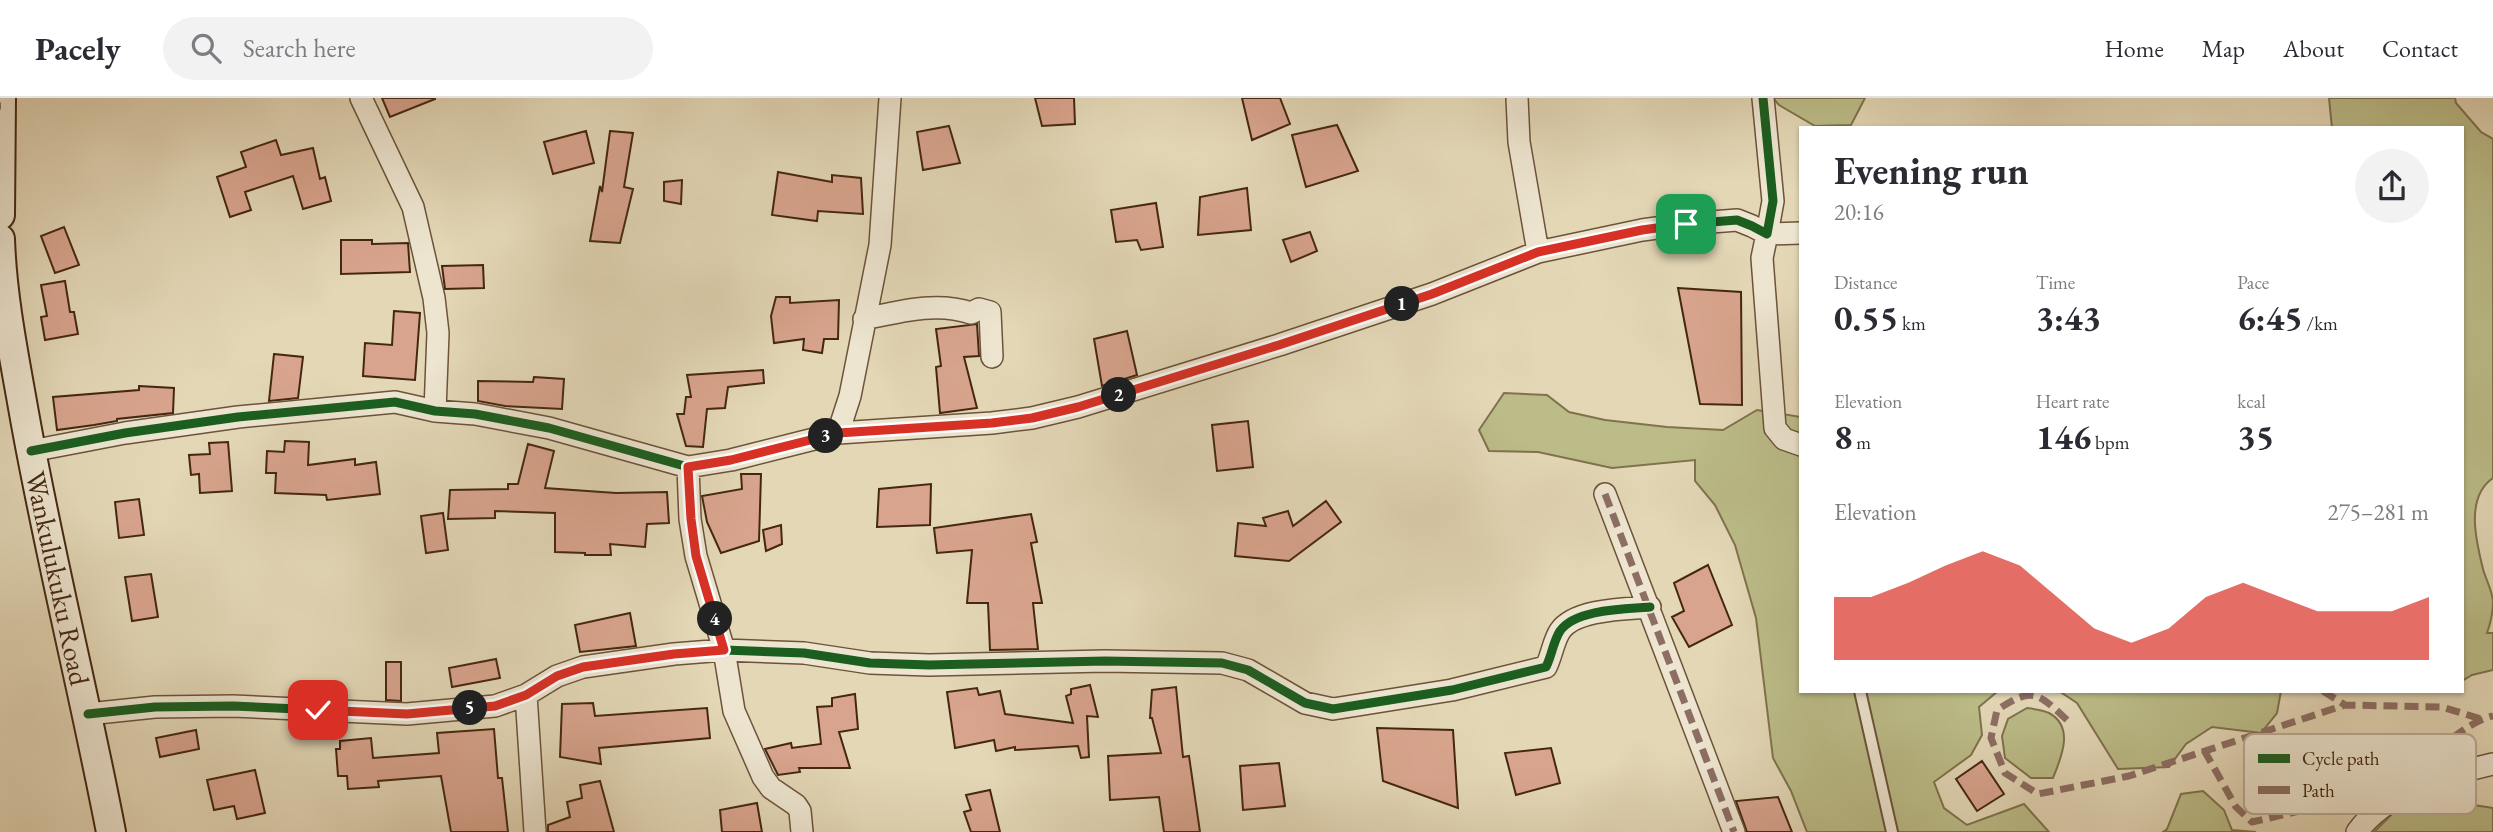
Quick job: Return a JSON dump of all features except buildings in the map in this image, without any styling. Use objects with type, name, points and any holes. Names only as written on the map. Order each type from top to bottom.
[{"type":"main road","points":[[0,215],[1,98]]},
{"type":"main road","name":"Wankulukuku Road","points":[[0,239],[8,371],[31,451],[111,832]]},
{"type":"street","points":[[361,98],[413,207],[434,298],[438,333],[435,411]]},
{"type":"street","points":[[838,433],[850,396],[880,245],[890,98]]},
{"type":"street","points":[[1517,98],[1519,142],[1538,252]]},
{"type":"street","points":[[1763,98],[1773,201],[1762,258],[1775,428],[1784,439],[1799,443]]},
{"type":"street","points":[[31,451],[238,416],[395,402],[435,411],[475,414],[549,428],[688,467],[731,460],[838,433],[992,423],[1032,418],[1078,407],[1279,345],[1419,298],[1538,252],[1642,230],[1737,220],[1767,234],[1799,233]]},
{"type":"street","points":[[864,318],[914,309],[956,308],[971,313],[979,309],[990,312],[992,357]]},
{"type":"street","points":[[688,467],[696,556],[724,650],[734,711],[763,777],[771,788],[796,805],[800,811],[802,832]]},
{"type":"street","points":[[1605,494],[1734,832]]},
{"type":"street","points":[[88,714],[155,707],[233,706],[407,714],[495,706],[526,695],[557,676],[583,667],[724,650],[804,653],[870,663],[929,665],[1105,661],[1223,663],[1248,670],[1305,703],[1333,709],[1451,690],[1546,667],[1562,627],[1590,613],[1650,607]]},
{"type":"street","points":[[526,695],[535,832]]},
{"type":"street","points":[[2357,832],[2373,814]]},
{"type":"lane","points":[[1860,693],[1892,832]]},
{"type":"green space","points":[[1773,98],[1865,98],[1851,125],[1815,126],[1779,105]]},
{"type":"green space","points":[[2329,98],[2455,98],[2456,103],[2481,132],[2493,139],[2493,478],[2484,486],[2479,496],[2475,520],[2480,558],[2493,601],[2487,633],[2493,633],[2493,670],[2464,680],[2464,126],[2332,126]]},
{"type":"green space","points":[[1504,393],[1547,395],[1569,412],[1605,420],[1667,427],[1723,430],[1757,410],[1799,417],[1799,693],[1996,693],[1979,707],[1982,735],[1971,755],[1934,782],[1944,808],[1967,825],[2024,804],[2049,832],[1807,832],[1791,791],[1773,758],[1756,618],[1735,545],[1715,505],[1695,481],[1695,460],[1612,468],[1538,452],[1489,451],[1479,430]]},
{"type":"green space","points":[[2062,693],[2281,693],[2277,713],[2261,733],[2212,727],[2186,744],[2169,767],[2118,769],[2077,703]]},
{"type":"green space","points":[[2027,708],[2049,713],[2062,726],[2064,743],[2053,778],[2031,778],[2005,758],[2002,736],[2008,719]]},
{"type":"green space","points":[[2203,791],[2224,810],[2232,830],[2256,832],[2163,832],[2167,829],[2181,794]]},
{"type":"green space","points":[[2476,805],[2493,808],[2493,832],[2374,832],[2392,814],[2476,814]]},
{"type":"marked path","points":[[1605,494],[1734,832]]},
{"type":"marked path","points":[[2326,693],[2345,705]]},
{"type":"marked path","points":[[2067,720],[2035,696],[2027,695],[1997,710],[1991,738],[2005,773],[2038,794],[2129,776],[2244,738]]},
{"type":"marked path","points":[[2257,734],[2345,705],[2442,707],[2481,719]]},
{"type":"marked path","points":[[2458,734],[2493,716]]},
{"type":"marked path","points":[[2204,750],[2236,807],[2252,822],[2287,814]]},
{"type":"cycle path","points":[[31,451],[125,433],[238,417],[395,402],[435,411],[475,414],[549,428],[688,467],[731,460],[838,433],[1032,418],[1078,407],[1279,345],[1432,294],[1538,252],[1642,230],[1686,224],[1737,220],[1767,234],[1773,201],[1763,98]]},
{"type":"cycle path","points":[[88,714],[155,707],[233,706],[407,714],[495,706],[526,695],[557,676],[583,667],[724,650],[804,653],[870,663],[929,665],[1105,661],[1222,663],[1248,670],[1305,703],[1333,709],[1452,690],[1546,667],[1560,631],[1577,618],[1601,611],[1650,607]]},
{"type":"route","points":[[318,710],[407,714],[495,706],[526,695],[557,676],[583,667],[724,650],[696,556],[688,467],[731,460],[838,433],[992,423],[1032,418],[1078,407],[1432,294],[1538,252],[1642,230],[1686,224]]}]
